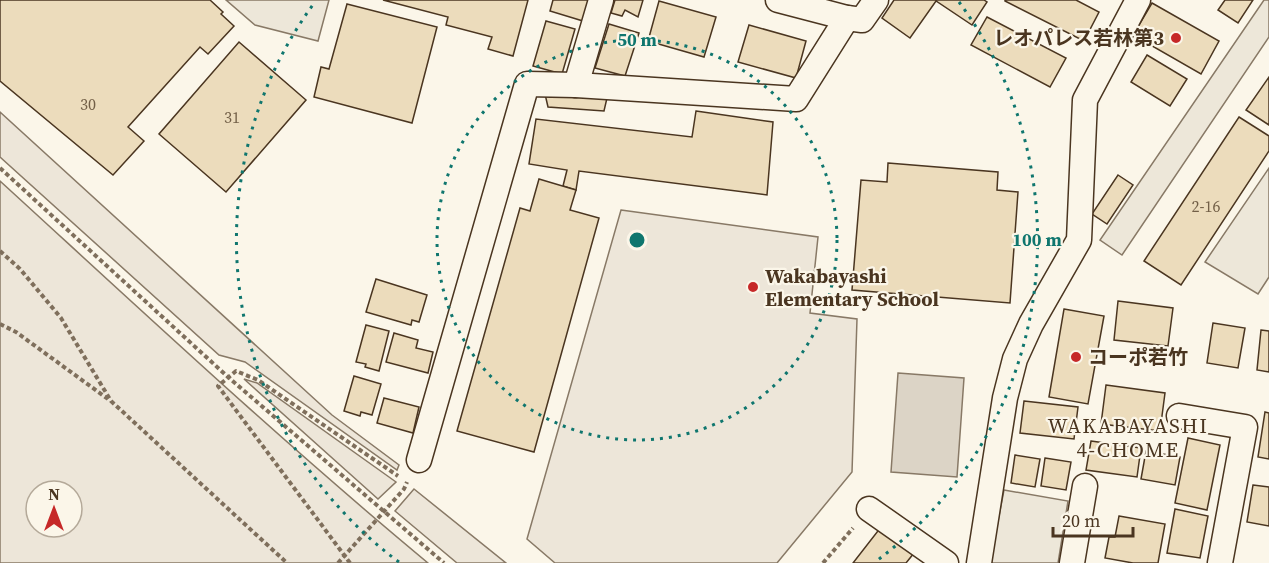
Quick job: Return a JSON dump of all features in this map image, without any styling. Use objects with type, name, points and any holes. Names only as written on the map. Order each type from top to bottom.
[{"type":"street","points":[[576,85],[601,0]]},
{"type":"street","points":[[778,0],[862,20],[876,0]]},
{"type":"street","points":[[979,563],[1005,398],[1015,359],[1031,324],[1079,240],[1085,100],[1138,0]]},
{"type":"street","points":[[419,460],[527,84],[796,99],[847,18]]},
{"type":"street","points":[[1179,416],[1245,426],[1220,563]]},
{"type":"street","points":[[1072,563],[1085,486]]},
{"type":"street","points":[[869,509],[946,563]]},
{"type":"path","points":[[0,168],[228,377],[444,563]]},
{"type":"path","points":[[0,251],[20,269],[61,318],[111,401]]},
{"type":"path","points":[[0,324],[16,332],[111,401],[287,563]]},
{"type":"path","points":[[350,563],[218,386],[236,371],[258,380],[407,482]]},
{"type":"path","points":[[338,563],[404,489]]},
{"type":"path","points":[[823,563],[869,509]]},
{"type":"shaded area","points":[[226,0],[329,0],[318,41],[255,25]]},
{"type":"shaded area","points":[[1264,0],[1269,0],[1269,37],[1122,255],[1100,240]]},
{"type":"shaded area","points":[[0,112],[332,415],[399,465],[397,470],[245,362],[219,355],[0,157]]},
{"type":"shaded area","points":[[1269,168],[1269,277],[1258,294],[1205,262]]},
{"type":"shaded area","points":[[0,181],[265,423],[428,563],[0,563]]},
{"type":"shaded area","points":[[621,210],[818,237],[810,313],[857,319],[852,472],[777,563],[555,563],[527,539]]},
{"type":"shaded area","points":[[898,373],[964,378],[957,477],[891,472]]},
{"type":"shaded area","points":[[244,379],[257,383],[396,482],[378,499]]},
{"type":"shaded area","points":[[414,489],[506,563],[457,563],[395,511]]},
{"type":"shaded area","points":[[1004,490],[1068,501],[1058,563],[990,563]]},
{"type":"building","points":[[0,0],[210,0],[234,26],[208,54],[200,47],[128,127],[144,141],[113,175],[0,81]]},
{"type":"building","points":[[383,0],[528,0],[513,56],[488,49],[492,37],[446,25],[448,17]]},
{"type":"building","points":[[553,0],[589,0],[583,21],[550,11]]},
{"type":"building","points":[[615,0],[643,0],[638,17],[625,10],[622,16],[611,13]]},
{"type":"building","points":[[894,0],[984,0],[987,2],[972,25],[936,1],[910,38],[882,18]]},
{"type":"building","points":[[1005,0],[1076,0],[1099,12],[1084,41]]},
{"type":"building","points":[[1225,0],[1253,0],[1238,23],[1218,10]]},
{"type":"building","points":[[659,1],[716,17],[704,57],[648,41]]},
{"type":"building","name":"レオパレス若林第3","points":[[1152,3],[1219,41],[1201,74],[1133,35]]},
{"type":"building","points":[[347,4],[437,27],[412,123],[314,97],[321,67],[329,69]]},
{"type":"building","points":[[987,17],[1066,58],[1050,87],[971,45]]},
{"type":"building","points":[[546,21],[575,29],[562,74],[533,66]]},
{"type":"building","points":[[609,24],[639,33],[625,76],[595,68]]},
{"type":"building","points":[[749,25],[806,41],[796,78],[738,62]]},
{"type":"building","points":[[239,42],[306,100],[226,192],[159,134]]},
{"type":"building","points":[[1147,55],[1187,79],[1170,106],[1131,82]]},
{"type":"building","points":[[1269,77],[1269,125],[1246,110]]},
{"type":"building","points":[[545,94],[607,98],[604,111],[548,107]]},
{"type":"building","points":[[696,111],[773,122],[767,195],[579,171],[576,190],[563,186],[567,170],[529,164],[536,119],[692,137]]},
{"type":"building","points":[[1239,117],[1269,136],[1269,151],[1181,285],[1144,261]]},
{"type":"building","points":[[888,163],[998,172],[997,190],[1018,192],[1010,303],[852,290],[861,180],[887,182]]},
{"type":"building","points":[[1118,175],[1133,185],[1107,224],[1092,214]]},
{"type":"building","points":[[539,179],[576,190],[570,210],[599,218],[534,452],[457,431],[520,208],[530,211]]},
{"type":"building","points":[[376,279],[427,295],[419,322],[412,320],[411,325],[366,312]]},
{"type":"building","points":[[1118,301],[1173,308],[1168,346],[1114,340]]},
{"type":"building","name":"コーポ若竹","points":[[1064,309],[1104,316],[1088,404],[1049,397]]},
{"type":"building","points":[[1213,323],[1245,328],[1238,368],[1207,363]]},
{"type":"building","points":[[366,325],[389,331],[379,371],[356,362]]},
{"type":"building","points":[[1261,330],[1269,331],[1269,372],[1257,370]]},
{"type":"building","points":[[394,333],[418,340],[416,348],[433,352],[428,373],[386,362]]},
{"type":"building","points":[[354,376],[381,384],[372,415],[361,412],[360,416],[344,411]]},
{"type":"building","points":[[1106,385],[1165,393],[1160,431],[1101,424]]},
{"type":"building","points":[[384,398],[419,407],[413,433],[377,423]]},
{"type":"building","points":[[1024,401],[1078,407],[1074,439],[1020,433]]},
{"type":"building","points":[[1265,412],[1269,413],[1269,459],[1258,457]]},
{"type":"building","points":[[1188,438],[1220,445],[1207,510],[1175,503]]},
{"type":"building","points":[[1091,441],[1141,448],[1137,477],[1086,470]]},
{"type":"building","points":[[1146,451],[1180,457],[1175,485],[1141,479]]},
{"type":"building","points":[[1015,455],[1040,459],[1035,487],[1011,483]]},
{"type":"building","points":[[1045,458],[1071,462],[1066,490],[1041,486]]},
{"type":"building","points":[[1253,485],[1269,487],[1269,526],[1247,522]]},
{"type":"building","points":[[1175,509],[1208,516],[1200,558],[1167,553]]},
{"type":"building","points":[[1119,516],[1165,524],[1158,563],[1133,563],[1105,558],[1109,537],[1115,537]]},
{"type":"building","points":[[881,527],[914,553],[906,563],[853,563]]},
{"type":"place","name":"レオパレス若林第3","points":[[1176,38]]},
{"type":"place","name":"Wakabayashi Elementary School","points":[[753,287]]},
{"type":"place","name":"コーポ若竹","points":[[1076,357]]},
{"type":"district","name":"WAKABAYASHI 4-CHOME","points":[[1128,437]]}]
